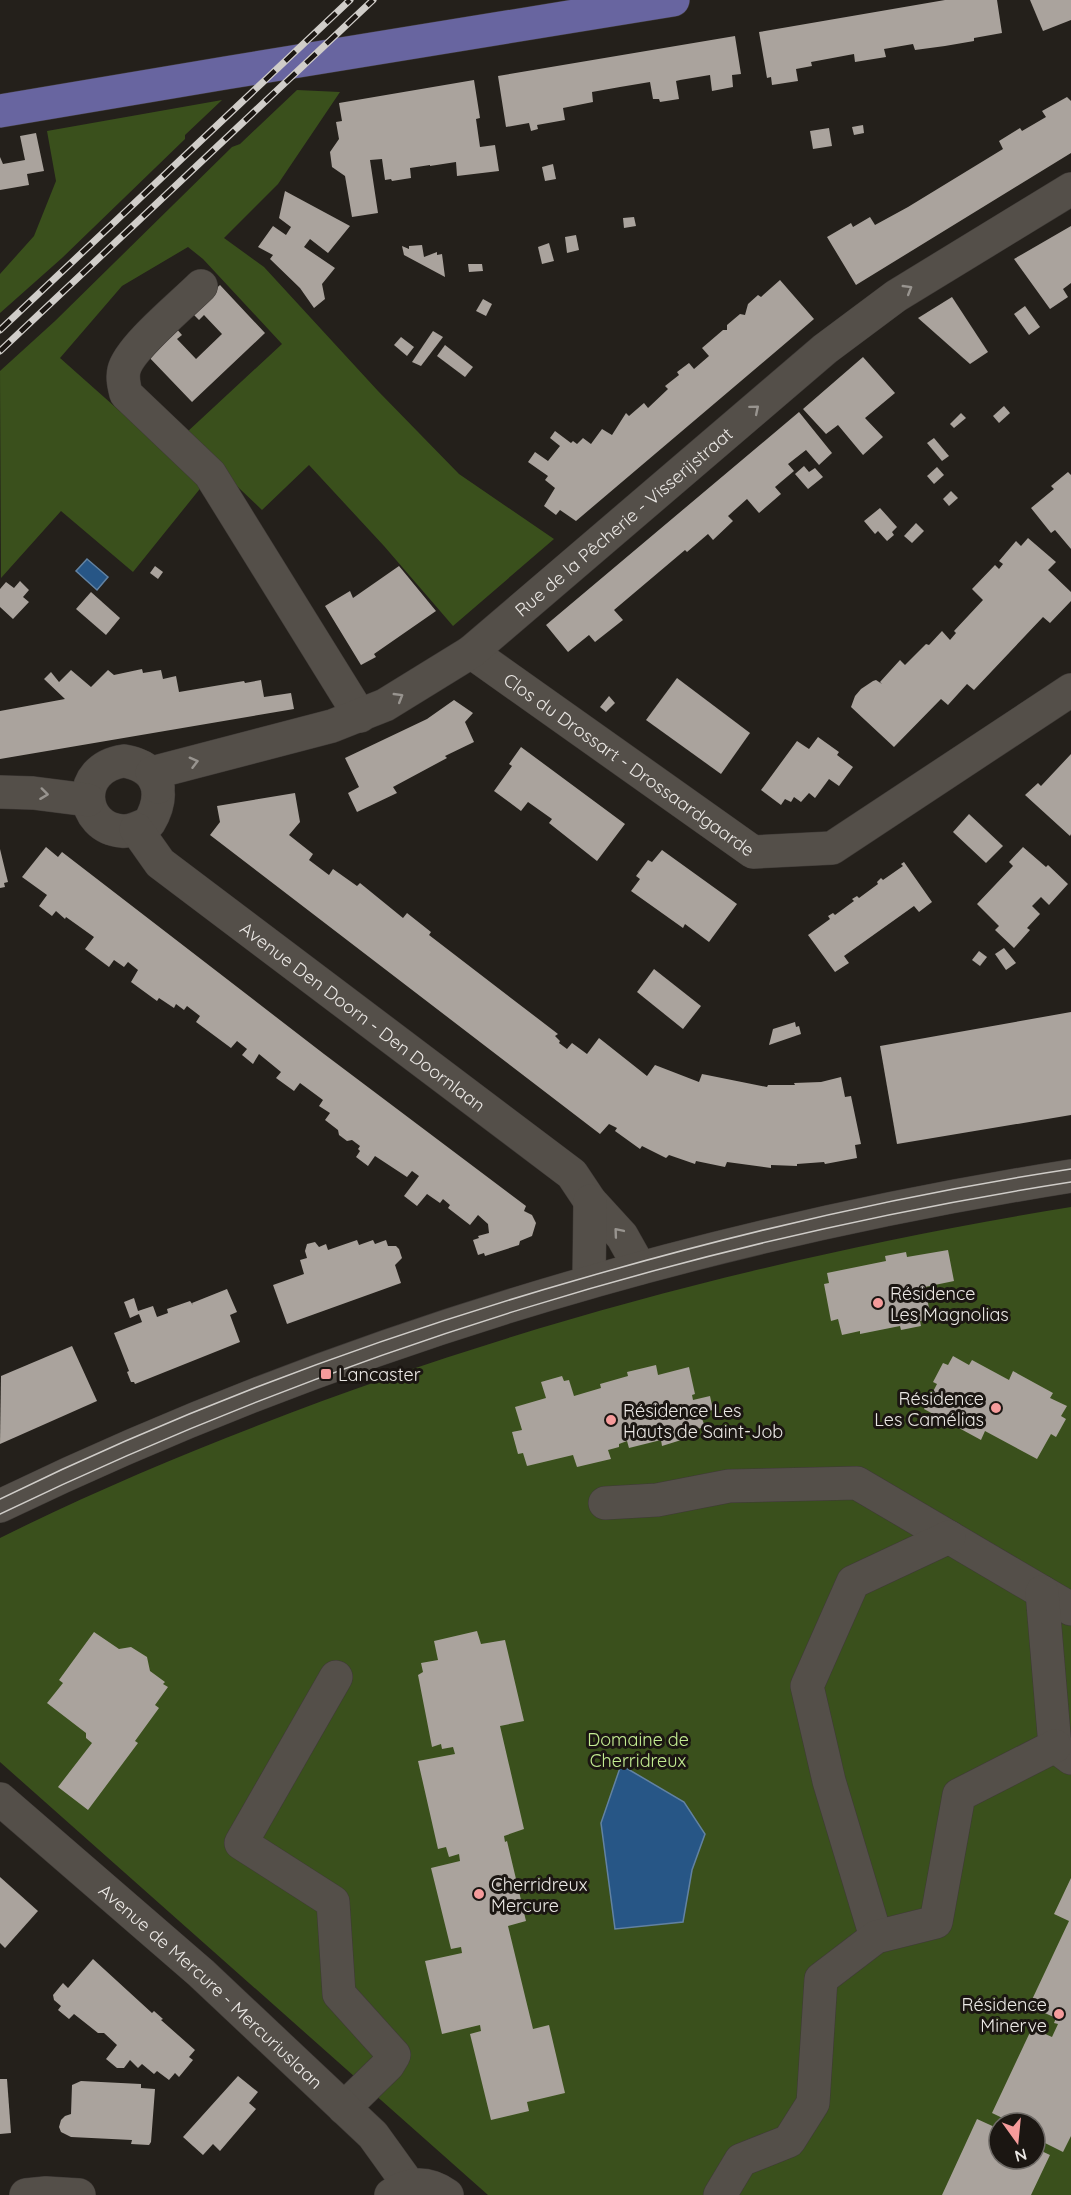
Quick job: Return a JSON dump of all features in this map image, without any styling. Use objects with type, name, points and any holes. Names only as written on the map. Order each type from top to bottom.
[{"type":"main road","points":[[0,111],[213,74],[335,57],[673,0]]},
{"type":"street","name":"Rue de la Pêcherie - Visserijstraat","points":[[136,829],[149,823],[159,800],[158,787],[152,773],[332,726],[360,716],[385,705],[471,652],[825,349],[897,296],[1071,189]]},
{"type":"street","points":[[201,286],[131,354],[124,369],[123,383],[126,393],[210,474],[360,716]]},
{"type":"street","name":"Clos du Drossart - Drossaardgaarde","points":[[471,652],[753,852],[832,848],[1071,690]]},
{"type":"street","points":[[136,829],[123,831],[111,829],[101,823],[92,812],[88,800],[93,777],[101,768],[112,762],[124,761],[136,763],[153,776],[158,787]]},
{"type":"street","points":[[0,792],[33,793],[88,800]]},
{"type":"street","name":"Avenue Den Doorn - Den Doornlaan","points":[[136,829],[160,863],[572,1174],[590,1201],[622,1236],[639,1268]]},
{"type":"street","points":[[0,1506],[174,1428],[317,1371],[427,1332],[588,1282],[725,1245],[866,1213],[977,1191],[1071,1176]]},
{"type":"street","points":[[588,1282],[590,1201]]},
{"type":"street","points":[[605,1503],[657,1500],[729,1486],[857,1483],[1071,1609]]},
{"type":"street","points":[[876,1937],[830,1781],[807,1686],[853,1582],[949,1537]]},
{"type":"street","points":[[720,2195],[741,2160],[789,2141],[813,2103],[821,1979],[876,1937],[936,1922],[959,1795],[1063,1752],[1042,1592]]},
{"type":"street","points":[[336,1677],[241,1843],[333,1902],[339,1994],[394,2055],[388,2065],[344,2108]]},
{"type":"street","name":"Avenue de Mercure - Mercuriuslaan","points":[[0,1799],[201,1973],[373,2135],[400,2190]]},
{"type":"street","points":[[400,2190],[422,2184],[435,2187],[447,2195]]},
{"type":"street","points":[[26,2195],[46,2193],[79,2195]]},
{"type":"green space","points":[[297,90],[340,92],[278,184],[224,238],[264,267],[378,391],[459,474],[554,539],[453,626],[384,546],[309,465],[262,510],[219,469],[186,433],[282,344],[203,259],[188,247],[122,286],[60,358],[203,485],[133,572],[61,511],[1,578],[0,371],[55,321],[232,147],[240,144]]},
{"type":"green space","points":[[222,100],[62,258],[0,313],[0,274],[34,236],[56,181],[47,131]]},
{"type":"green space","name":"Domaine de Cherridreux","points":[[1071,1207],[1071,2195],[488,2195],[0,1762],[0,1538],[96,1493],[226,1438],[358,1388],[458,1354],[659,1295],[863,1246]]},
{"type":"water","points":[[87,559],[108,577],[97,590],[76,571]]},
{"type":"water","points":[[621,1765],[684,1802],[705,1834],[692,1870],[683,1922],[615,1929],[601,1823]]},
{"type":"building","points":[[945,0],[997,0],[1002,33],[945,46],[915,50],[913,44],[884,49],[886,57],[855,62],[854,54],[811,62],[812,66],[796,69],[798,81],[772,85],[771,77],[767,78],[759,32]]},
{"type":"building","points":[[1030,0],[1071,0],[1071,20],[1043,31]]},
{"type":"building","points":[[735,36],[741,74],[732,75],[733,87],[712,91],[710,75],[680,80],[676,81],[679,99],[660,102],[659,99],[653,99],[650,82],[620,87],[592,92],[593,102],[563,108],[565,120],[537,125],[538,129],[531,131],[529,123],[506,127],[498,76]]},
{"type":"building","points":[[474,80],[480,118],[476,119],[480,147],[495,145],[499,171],[457,176],[456,162],[410,168],[411,178],[392,181],[391,179],[385,180],[382,159],[370,160],[378,213],[352,217],[345,176],[332,167],[330,152],[339,139],[336,122],[342,121],[339,103]]},
{"type":"building","points":[[1067,97],[1071,101],[1071,153],[856,285],[827,237],[851,223],[853,227],[870,217],[875,225],[908,207],[1003,149],[999,141],[1020,128],[1022,131],[1046,117],[1042,111]]},
{"type":"building","points":[[863,125],[864,133],[854,135],[852,127]]},
{"type":"building","points":[[829,128],[832,146],[813,149],[810,131]]},
{"type":"building","points":[[36,133],[44,171],[27,174],[29,185],[0,190],[0,157],[3,164],[25,160],[20,136]]},
{"type":"building","points":[[553,164],[556,179],[545,181],[542,167]]},
{"type":"building","points":[[285,191],[350,226],[328,253],[310,239],[304,247],[335,268],[322,284],[325,299],[314,308],[300,288],[270,259],[273,255],[258,247],[273,226],[286,235],[291,227],[279,218]]},
{"type":"building","points":[[634,217],[636,226],[624,228],[623,218]]},
{"type":"building","points":[[1071,226],[1071,283],[1063,289],[1068,297],[1050,309],[1014,259]]},
{"type":"building","points":[[576,235],[579,250],[567,253],[565,237]]},
{"type":"building","points":[[549,243],[554,261],[542,264],[538,247]]},
{"type":"building","points":[[422,245],[424,257],[437,252],[437,255],[442,254],[445,277],[404,255],[402,246],[409,249],[409,246]]},
{"type":"building","points":[[468,264],[482,264],[483,271],[469,272]]},
{"type":"building","points":[[780,280],[814,319],[576,521],[560,510],[556,515],[544,506],[555,488],[545,480],[548,476],[528,462],[535,452],[548,461],[560,446],[550,438],[555,431],[571,443],[573,441],[577,444],[583,438],[591,444],[602,429],[612,435],[626,413],[629,416],[644,403],[648,408],[668,389],[665,386],[679,375],[677,372],[689,363],[694,369],[709,356],[702,348],[723,330],[727,330],[727,325],[740,314],[745,315],[748,304],[758,295],[761,297]]},
{"type":"building","points":[[220,285],[265,333],[192,402],[146,354],[175,327],[182,335],[177,339],[196,359],[222,334],[204,315],[199,320],[191,312]]},
{"type":"building","points":[[952,297],[988,352],[970,364],[918,318]]},
{"type":"building","points":[[483,299],[492,304],[486,316],[476,311]]},
{"type":"building","points":[[1025,306],[1040,327],[1029,335],[1014,314]]},
{"type":"building","points":[[433,331],[443,337],[421,366],[412,362]]},
{"type":"building","points":[[401,337],[414,347],[407,356],[394,345]]},
{"type":"building","points":[[445,345],[473,367],[465,377],[437,356]]},
{"type":"building","points":[[863,357],[895,393],[865,418],[883,437],[863,455],[838,425],[826,434],[803,409]]},
{"type":"building","points":[[1004,406],[1010,413],[999,423],[993,416]]},
{"type":"building","points":[[799,412],[832,453],[819,465],[806,450],[788,464],[794,471],[775,487],[781,494],[759,513],[747,499],[728,516],[733,521],[713,540],[708,534],[687,552],[685,550],[614,610],[623,620],[595,642],[589,635],[568,652],[546,625]]},
{"type":"building","points":[[961,413],[966,418],[954,428],[950,424]]},
{"type":"building","points":[[934,438],[949,456],[942,461],[927,443]]},
{"type":"building","points":[[804,466],[809,472],[815,468],[823,477],[808,489],[795,474]]},
{"type":"building","points":[[937,467],[944,475],[934,484],[927,476]]},
{"type":"building","points":[[1068,472],[1071,475],[1071,549],[1055,530],[1051,533],[1031,508],[1054,489],[1051,486]]},
{"type":"building","points":[[951,491],[958,498],[949,506],[943,499]]},
{"type":"building","points":[[880,508],[897,527],[892,532],[894,535],[887,541],[878,531],[875,534],[864,521]]},
{"type":"building","points":[[916,523],[924,531],[912,543],[904,536]]},
{"type":"building","points":[[1028,538],[1056,562],[1048,570],[1071,592],[1071,601],[1050,623],[1043,617],[974,690],[967,684],[948,705],[941,699],[894,747],[851,707],[855,696],[873,681],[876,680],[882,684],[880,682],[900,660],[905,665],[942,631],[950,640],[956,633],[954,631],[983,600],[972,589],[995,565],[999,569],[1003,564],[999,561],[1016,541],[1021,546]]},
{"type":"building","points":[[155,566],[163,572],[158,579],[150,573]]},
{"type":"building","points":[[399,566],[436,611],[374,654],[376,657],[361,665],[325,606],[350,591],[353,598]]},
{"type":"building","points":[[20,581],[29,590],[23,597],[29,602],[13,619],[0,607],[0,589],[6,582],[14,588]]},
{"type":"building","points":[[91,592],[120,618],[106,635],[76,609]]},
{"type":"building","points":[[142,669],[143,673],[161,670],[163,679],[176,676],[179,692],[261,680],[264,697],[291,693],[294,709],[0,759],[0,711],[65,699],[44,679],[51,672],[59,682],[71,670],[91,687],[108,670],[114,675]]},
{"type":"building","points":[[677,678],[750,733],[721,774],[646,720]]},
{"type":"building","points":[[609,696],[615,703],[606,712],[600,707]]},
{"type":"building","points":[[454,700],[473,713],[465,722],[474,742],[445,756],[447,758],[393,787],[397,793],[357,812],[348,793],[359,787],[345,758],[427,719]]},
{"type":"building","points":[[818,737],[839,752],[837,755],[853,767],[839,786],[829,779],[815,798],[809,793],[801,802],[794,797],[791,802],[785,799],[781,805],[761,790],[797,741],[809,749]]},
{"type":"building","points":[[521,747],[625,824],[597,861],[549,823],[552,819],[528,802],[521,811],[494,791],[512,766],[509,764]]},
{"type":"building","points":[[1071,754],[1070,836],[1025,795],[1038,783],[1041,786]]},
{"type":"building","points":[[295,793],[300,822],[289,835],[313,854],[309,860],[329,875],[333,869],[357,886],[360,883],[403,918],[407,913],[431,932],[429,935],[558,1034],[555,1036],[560,1041],[559,1043],[567,1049],[572,1043],[587,1054],[599,1038],[647,1076],[655,1065],[699,1082],[702,1074],[767,1087],[768,1085],[821,1082],[841,1077],[845,1097],[851,1096],[861,1144],[855,1145],[857,1158],[825,1164],[824,1162],[797,1164],[797,1166],[771,1165],[771,1168],[727,1162],[725,1167],[696,1161],[695,1164],[669,1155],[666,1158],[642,1146],[640,1149],[615,1131],[617,1128],[609,1124],[600,1134],[210,835],[220,822],[217,806]]},
{"type":"building","points":[[969,814],[1003,846],[986,863],[953,832]]},
{"type":"building","points":[[46,847],[58,857],[62,852],[526,1206],[524,1211],[532,1215],[536,1223],[532,1236],[520,1241],[519,1245],[485,1256],[484,1253],[478,1255],[473,1240],[489,1233],[488,1224],[478,1215],[470,1225],[448,1208],[450,1205],[443,1199],[440,1203],[427,1194],[417,1206],[404,1196],[419,1176],[412,1171],[407,1177],[375,1156],[368,1166],[356,1157],[360,1146],[352,1140],[347,1141],[325,1120],[330,1113],[319,1106],[323,1100],[300,1083],[294,1091],[276,1078],[281,1072],[259,1054],[253,1064],[242,1055],[247,1049],[237,1041],[231,1048],[196,1022],[200,1016],[187,1006],[184,1010],[176,1004],[174,1008],[159,998],[157,1001],[131,982],[138,970],[128,962],[124,967],[114,960],[109,967],[85,949],[94,937],[56,911],[52,916],[39,906],[47,895],[22,877]]},
{"type":"building","points":[[1023,847],[1046,867],[1048,865],[1068,884],[1049,905],[1041,897],[1032,906],[1040,914],[1027,928],[1030,930],[1014,948],[995,930],[999,926],[977,904],[1013,866],[1009,862]]},
{"type":"building","points":[[0,849],[8,882],[4,883],[5,887],[0,888]]},
{"type":"building","points":[[662,850],[737,904],[709,942],[685,924],[683,928],[631,891],[640,879],[636,876],[648,860],[652,862]]},
{"type":"building","points":[[904,862],[932,902],[919,912],[914,906],[844,956],[849,963],[835,972],[808,935],[830,919],[828,916],[833,913],[835,915],[854,901],[852,899],[857,896],[859,898],[878,884],[881,878],[883,880],[903,866],[901,864]]},
{"type":"building","points":[[1004,948],[1016,963],[1006,970],[995,954]]},
{"type":"building","points":[[979,951],[987,957],[980,966],[972,960]]},
{"type":"building","points":[[654,969],[701,1006],[683,1029],[637,992]]},
{"type":"building","points":[[1071,1012],[1071,1115],[897,1144],[880,1046]]},
{"type":"building","points":[[795,1022],[801,1034],[769,1045],[773,1029]]},
{"type":"building","points":[[357,1240],[359,1245],[373,1240],[375,1244],[386,1240],[388,1246],[396,1246],[402,1258],[395,1265],[401,1283],[287,1324],[273,1285],[304,1274],[300,1260],[307,1258],[305,1251],[307,1244],[315,1242],[319,1247],[326,1244],[328,1250]]},
{"type":"building","name":"Résidence Les Magnolias","points":[[948,1250],[954,1281],[925,1287],[931,1319],[920,1321],[921,1326],[901,1330],[900,1326],[842,1335],[838,1319],[831,1321],[824,1284],[829,1283],[827,1273],[886,1261],[885,1256],[906,1252],[907,1257]]},
{"type":"building","points":[[227,1289],[237,1312],[230,1315],[240,1342],[135,1384],[131,1382],[114,1333],[142,1322],[139,1314],[130,1318],[124,1302],[134,1298],[138,1311],[153,1306],[157,1317],[168,1313],[167,1309],[190,1301],[193,1305],[192,1303]]},
{"type":"building","points":[[72,1346],[97,1401],[0,1444],[1,1376]]},
{"type":"building","name":"Résidence Les Camélias","points":[[953,1356],[969,1365],[972,1360],[1009,1380],[1013,1371],[1053,1393],[1050,1398],[1067,1406],[1061,1416],[1066,1419],[1056,1437],[1051,1434],[1037,1459],[985,1431],[981,1440],[924,1409],[937,1384],[933,1382],[943,1363],[948,1365]]},
{"type":"building","name":"Résidence Les Hauts de Saint-Job","points":[[656,1365],[658,1375],[689,1367],[695,1394],[692,1395],[693,1400],[710,1396],[713,1410],[700,1413],[705,1427],[693,1430],[694,1436],[662,1446],[661,1440],[629,1448],[627,1441],[619,1444],[619,1447],[608,1450],[611,1459],[577,1467],[573,1455],[527,1466],[523,1453],[518,1454],[512,1432],[522,1430],[515,1407],[546,1398],[541,1382],[562,1376],[564,1381],[569,1380],[574,1396],[601,1388],[600,1384],[628,1376],[627,1372]]},
{"type":"building","name":"Cherridreux Mercure","points":[[477,1631],[481,1644],[505,1640],[524,1721],[500,1726],[524,1829],[504,1836],[526,1921],[508,1926],[533,2029],[549,2025],[565,2093],[527,2102],[529,2111],[491,2120],[470,2034],[481,2031],[480,2025],[442,2034],[425,1961],[462,1953],[461,1947],[451,1949],[431,1868],[460,1861],[459,1854],[449,1857],[446,1847],[438,1849],[418,1761],[455,1754],[453,1747],[442,1749],[441,1744],[432,1747],[418,1675],[423,1672],[421,1663],[438,1660],[434,1641]]},
{"type":"building","points":[[94,1632],[119,1649],[131,1647],[147,1657],[150,1671],[168,1687],[155,1705],[159,1708],[135,1741],[138,1743],[88,1810],[58,1787],[92,1743],[86,1738],[86,1733],[47,1703],[63,1683],[59,1680]]},
{"type":"building","points":[[0,1877],[38,1911],[5,1948],[0,1943]]},
{"type":"building","name":"Résidence Minerve","points":[[1071,1878],[1071,2136],[1063,2152],[1047,2144],[1047,2111],[993,2111],[1032,2028],[1052,2037],[1058,2024],[1054,2023],[1056,2018],[1029,2006],[1069,1921],[1054,1914]]},
{"type":"building","points":[[93,1959],[152,2013],[154,2011],[163,2019],[161,2020],[195,2050],[189,2057],[193,2060],[179,2077],[175,2073],[169,2080],[157,2071],[154,2074],[142,2064],[138,2068],[130,2060],[124,2068],[117,2068],[106,2059],[117,2045],[104,2033],[98,2033],[74,2014],[69,2019],[58,2010],[61,2006],[54,2000],[53,1995],[63,1983],[68,1988]]},
{"type":"building","points":[[238,2076],[258,2092],[249,2103],[256,2109],[220,2151],[213,2144],[203,2155],[183,2137]]},
{"type":"building","points":[[0,2079],[7,2079],[11,2133],[0,2134]]},
{"type":"building","points":[[81,2081],[141,2084],[141,2088],[155,2089],[149,2145],[131,2144],[132,2140],[71,2137],[61,2132],[59,2127],[61,2120],[71,2114],[72,2085]]},
{"type":"building","points":[[977,2119],[987,2124],[987,2171],[1042,2171],[1031,2195],[942,2195]]},
{"type":"tram line","points":[[0,1499],[141,1434],[213,1404],[358,1350],[506,1301],[763,1230],[885,1202],[1071,1169]]},
{"type":"tram line","points":[[0,1514],[128,1455],[258,1402],[390,1353],[523,1309],[658,1270],[795,1235],[932,1206],[1071,1182]]},
{"type":"railway","points":[[0,330],[350,0]]},
{"type":"railway","points":[[0,351],[373,0]]},
{"type":"place","name":"Résidence Les Magnolias","points":[[878,1303]]},
{"type":"place","name":"Lancaster","points":[[326,1374]]},
{"type":"place","name":"Résidence Les Camélias","points":[[996,1408]]},
{"type":"place","name":"Résidence Les Hauts de Saint-Job","points":[[611,1420]]},
{"type":"place","name":"Cherridreux Mercure","points":[[479,1894]]},
{"type":"place","name":"Résidence Minerve","points":[[1059,2014]]}]
